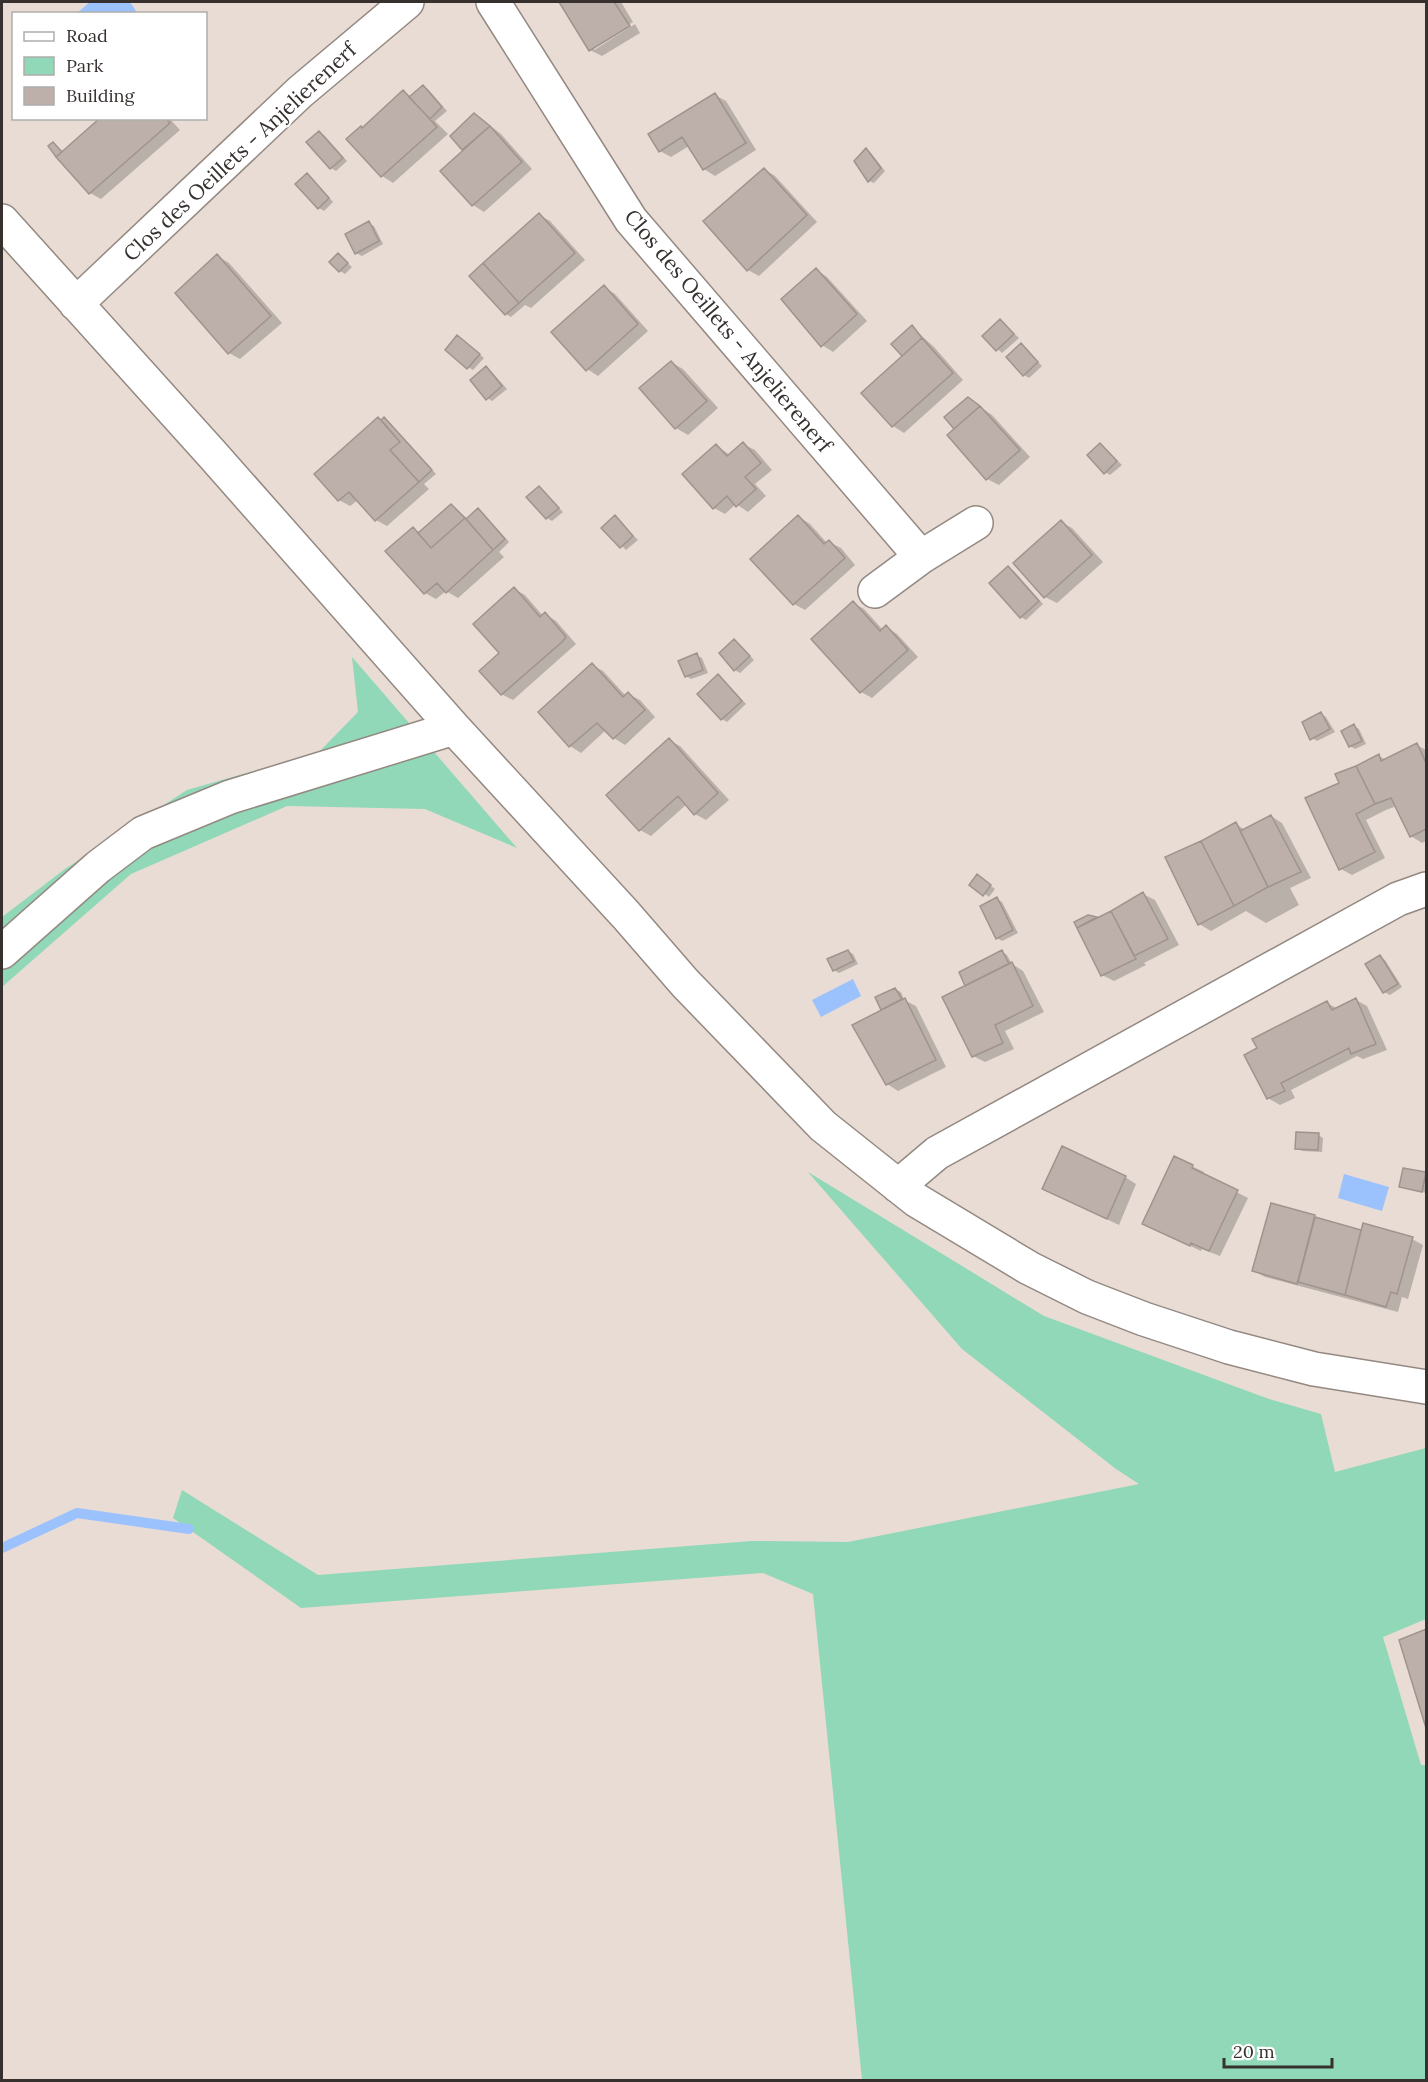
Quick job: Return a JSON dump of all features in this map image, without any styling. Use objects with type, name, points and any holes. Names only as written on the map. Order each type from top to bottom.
[{"type":"street","name":"Clos des Oeillets - Anjelierenerf","points":[[76,304],[300,92],[407,2]]},
{"type":"street","name":"Clos des Oeillets - Anjelierenerf","points":[[494,2],[632,220],[921,557]]},
{"type":"street","points":[[2,221],[454,728],[626,915],[685,983],[823,1126],[916,1200],[1029,1268],[1087,1297],[1144,1319],[1229,1347],[1314,1370],[1426,1387]]},
{"type":"street","points":[[875,591],[921,557],[976,523]]},
{"type":"street","points":[[2,951],[98,867],[143,833],[230,797],[454,728]]},
{"type":"street","points":[[898,1186],[947,1148],[1398,899],[1426,890]]},
{"type":"green space","points":[[352,657],[517,848],[425,809],[287,806],[131,874],[2,987],[2,917],[65,869],[187,790],[319,752],[358,712]]},
{"type":"green space","points":[[808,1172],[1044,1316],[1269,1399],[1321,1414],[1335,1472],[1426,1448],[1426,1619],[1383,1637],[1421,1765],[1426,1765],[1426,2080],[862,2080],[813,1594],[763,1573],[301,1608],[173,1518],[182,1490],[318,1575],[752,1541],[848,1542],[1139,1484],[1116,1469],[962,1349]]},
{"type":"water","points":[[90,2],[130,2],[136,11],[136,12],[78,12]]},
{"type":"water","points":[[853,979],[861,996],[821,1017],[812,1000]]},
{"type":"water","points":[[1344,1174],[1389,1187],[1382,1211],[1338,1198]]},
{"type":"building","points":[[559,2],[614,2],[630,26],[589,51]]},
{"type":"building","points":[[423,85],[442,107],[430,119],[409,97]]},
{"type":"building","points":[[403,90],[437,127],[381,177],[346,139],[361,126],[362,128]]},
{"type":"building","points":[[715,93],[746,143],[703,170],[682,137],[659,152],[648,134]]},
{"type":"building","points":[[474,113],[490,126],[462,150],[450,136]]},
{"type":"building","points":[[98,120],[167,120],[170,123],[89,194],[56,157]]},
{"type":"building","points":[[490,126],[522,162],[472,206],[440,171]]},
{"type":"building","points":[[319,131],[343,158],[330,169],[306,142]]},
{"type":"building","points":[[53,142],[62,152],[56,157],[48,146]]},
{"type":"building","points":[[866,148],[881,168],[868,182],[854,161]]},
{"type":"building","points":[[764,168],[807,215],[747,271],[703,221]]},
{"type":"building","points":[[307,173],[329,198],[318,209],[295,184]]},
{"type":"building","points":[[539,213],[575,253],[519,303],[483,263]]},
{"type":"building","points":[[369,221],[379,241],[355,254],[345,234]]},
{"type":"building","points":[[338,253],[348,263],[339,272],[329,262]]},
{"type":"building","points":[[217,254],[271,316],[228,354],[175,293]]},
{"type":"building","points":[[483,263],[519,303],[505,315],[469,276]]},
{"type":"building","points":[[816,268],[857,314],[821,347],[781,299]]},
{"type":"building","points":[[604,285],[638,324],[586,371],[551,332]]},
{"type":"building","points":[[1000,319],[1014,334],[996,351],[982,336]]},
{"type":"building","points":[[912,325],[922,338],[902,356],[891,344]]},
{"type":"building","points":[[457,335],[480,354],[467,369],[445,350]]},
{"type":"building","points":[[922,338],[953,373],[892,427],[861,393]]},
{"type":"building","points":[[1021,343],[1038,362],[1023,376],[1006,357]]},
{"type":"building","points":[[671,361],[707,401],[675,429],[639,388]]},
{"type":"building","points":[[486,366],[502,386],[486,400],[470,380]]},
{"type":"building","points":[[968,397],[980,406],[954,429],[944,417]]},
{"type":"building","points":[[980,406],[1020,450],[986,480],[947,435]]},
{"type":"building","points":[[378,417],[400,442],[390,450],[419,482],[375,521],[349,492],[338,501],[314,474]]},
{"type":"building","points":[[384,417],[432,470],[419,482],[390,450],[400,442],[381,420]]},
{"type":"building","points":[[743,442],[761,463],[745,477],[756,489],[736,507],[727,496],[713,509],[682,474],[716,444],[727,456]]},
{"type":"building","points":[[1100,443],[1117,461],[1104,474],[1087,455]]},
{"type":"building","points":[[539,486],[559,508],[546,519],[526,497]]},
{"type":"building","points":[[451,504],[465,518],[431,548],[418,533]]},
{"type":"building","points":[[478,508],[505,539],[493,550],[466,519]]},
{"type":"building","points":[[615,515],[633,536],[620,548],[601,528]]},
{"type":"building","points":[[798,515],[824,544],[829,540],[845,558],[793,605],[750,559]]},
{"type":"building","points":[[465,518],[493,550],[446,593],[437,583],[424,594],[385,551],[413,527],[431,548]]},
{"type":"building","points":[[1061,520],[1092,555],[1044,598],[1013,563]]},
{"type":"building","points":[[1008,566],[1039,601],[1020,618],[989,583]]},
{"type":"building","points":[[514,587],[540,617],[545,612],[566,637],[501,695],[479,671],[499,653],[473,624]]},
{"type":"building","points":[[853,601],[880,631],[886,625],[908,650],[860,693],[811,639]]},
{"type":"building","points":[[734,639],[750,656],[734,671],[719,653]]},
{"type":"building","points":[[697,653],[703,670],[685,677],[678,661]]},
{"type":"building","points":[[592,663],[623,697],[628,692],[645,710],[613,739],[597,723],[569,747],[538,712]]},
{"type":"building","points":[[718,674],[742,701],[721,720],[697,694]]},
{"type":"building","points":[[1321,712],[1330,729],[1310,740],[1302,722]]},
{"type":"building","points":[[1354,724],[1362,741],[1349,747],[1341,731]]},
{"type":"building","points":[[669,738],[718,793],[694,815],[678,796],[639,831],[606,795]]},
{"type":"building","points":[[1417,743],[1426,763],[1426,829],[1410,837],[1391,798],[1375,804],[1356,766],[1379,754],[1381,761]]},
{"type":"building","points":[[1356,766],[1375,804],[1356,814],[1375,852],[1339,870],[1305,798],[1339,783],[1335,774]]},
{"type":"building","points":[[1271,815],[1301,872],[1268,887],[1240,831]]},
{"type":"building","points":[[1236,822],[1268,887],[1234,906],[1201,841]]},
{"type":"building","points":[[1201,841],[1234,906],[1198,925],[1165,857]]},
{"type":"building","points":[[977,874],[991,885],[983,896],[969,885]]},
{"type":"building","points":[[1143,892],[1168,939],[1134,956],[1111,911]]},
{"type":"building","points":[[997,897],[1013,930],[996,939],[980,906]]},
{"type":"building","points":[[1111,911],[1136,959],[1101,976],[1077,928]]},
{"type":"building","points":[[1088,915],[1097,917],[1077,928],[1074,922]]},
{"type":"building","points":[[848,950],[854,961],[833,971],[827,959]]},
{"type":"building","points":[[1002,950],[1009,964],[965,986],[959,972]]},
{"type":"building","points":[[1380,955],[1398,984],[1383,993],[1365,964]]},
{"type":"building","points":[[1012,962],[1033,1006],[995,1025],[1003,1043],[972,1057],[942,997]]},
{"type":"building","points":[[895,988],[902,999],[881,1010],[875,997]]},
{"type":"building","points":[[905,998],[936,1060],[886,1085],[852,1025]]},
{"type":"building","points":[[1356,998],[1376,1044],[1351,1054],[1349,1048],[1281,1083],[1285,1091],[1267,1099],[1244,1055],[1257,1048],[1252,1039],[1327,1001],[1332,1010]]},
{"type":"building","points":[[1296,1132],[1319,1133],[1318,1150],[1295,1149]]},
{"type":"building","points":[[1062,1146],[1126,1176],[1107,1219],[1042,1189]]},
{"type":"building","points":[[1174,1156],[1193,1165],[1192,1168],[1238,1190],[1209,1251],[1191,1243],[1190,1246],[1142,1224]]},
{"type":"building","points":[[1403,1168],[1426,1172],[1422,1192],[1399,1187]]},
{"type":"building","points":[[1271,1203],[1315,1215],[1297,1284],[1252,1271]]},
{"type":"building","points":[[1315,1217],[1361,1230],[1345,1295],[1298,1282]]},
{"type":"building","points":[[1363,1223],[1413,1237],[1397,1294],[1391,1292],[1386,1307],[1345,1295]]},
{"type":"building","points":[[1426,1629],[1426,1728],[1399,1640]]},
{"type":"waterway","points":[[2,1548],[77,1513],[189,1529]]}]
